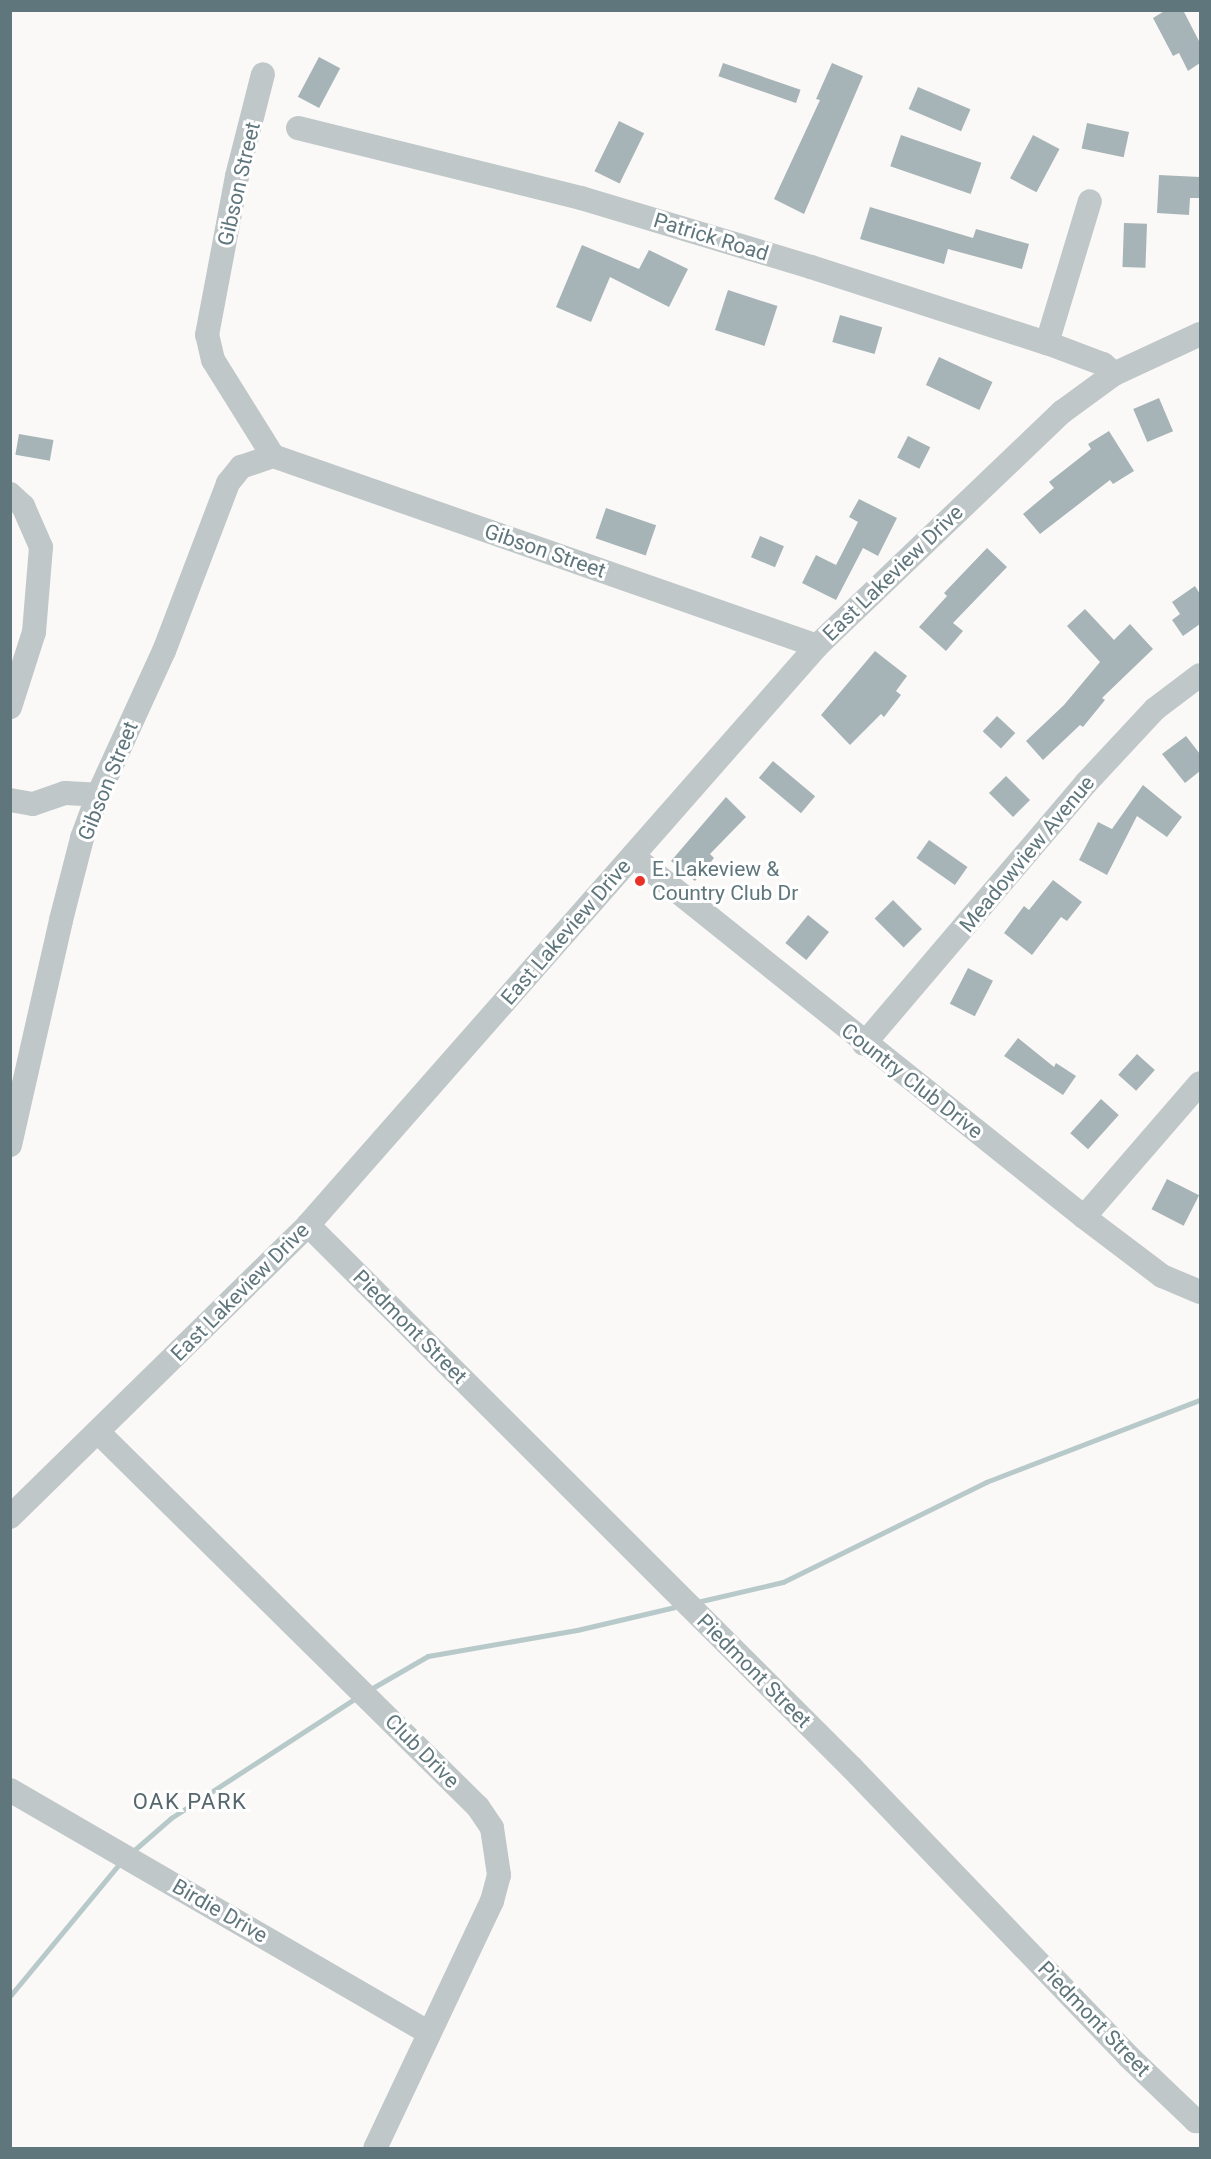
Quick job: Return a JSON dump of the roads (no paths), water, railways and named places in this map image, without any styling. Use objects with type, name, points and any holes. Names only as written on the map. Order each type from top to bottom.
[{"type":"street","name":"Gibson Street","points":[[263,74],[237,176],[207,334],[213,360],[273,456]]},
{"type":"street","name":"Patrick Road","points":[[298,128],[581,198],[1047,343],[1103,364],[1114,374]]},
{"type":"street","points":[[1047,343],[1090,201]]},
{"type":"street","name":"East Lakeview Drive","points":[[10,1516],[99,1433],[308,1225],[817,646],[1062,412],[1114,374],[1200,334]]},
{"type":"street","name":"Gibson Street","points":[[10,1145],[82,838],[98,795],[164,651],[228,483],[241,467],[273,456],[817,646]]},
{"type":"street","points":[[10,494],[23,506],[41,547],[41,579],[34,632],[10,707]]},
{"type":"street","name":"Meadowview Avenue","points":[[864,1044],[1086,783],[1155,709],[1200,675]]},
{"type":"street","points":[[10,801],[33,804],[65,793],[98,795]]},
{"type":"street","name":"Country Club Drive","points":[[633,856],[864,1044],[1084,1217],[1162,1276],[1200,1292]]},
{"type":"street","points":[[1084,1217],[1200,1083]]},
{"type":"street","name":"Piedmont Street","points":[[308,1225],[852,1768],[1129,2057],[1198,2121]]},
{"type":"street","name":"Club Drive","points":[[99,1433],[478,1807],[492,1828],[499,1875],[492,1901],[375,2148]]},
{"type":"street","name":"Birdie Drive","points":[[10,1790],[429,2033]]},
{"type":"waterway","points":[[697,1602],[783,1582],[986,1482],[1200,1400]]},
{"type":"waterway","points":[[369,1690],[428,1656],[577,1630],[679,1606]]},
{"type":"waterway","points":[[132,1852],[171,1818],[356,1698]]},
{"type":"waterway","points":[[10,1996],[121,1862]]},
{"type":"place","name":"E. Lakeview & Country Club Dr","points":[[640,881]]},
{"type":"district","name":"OAK PARK","points":[[190,1802]]}]
